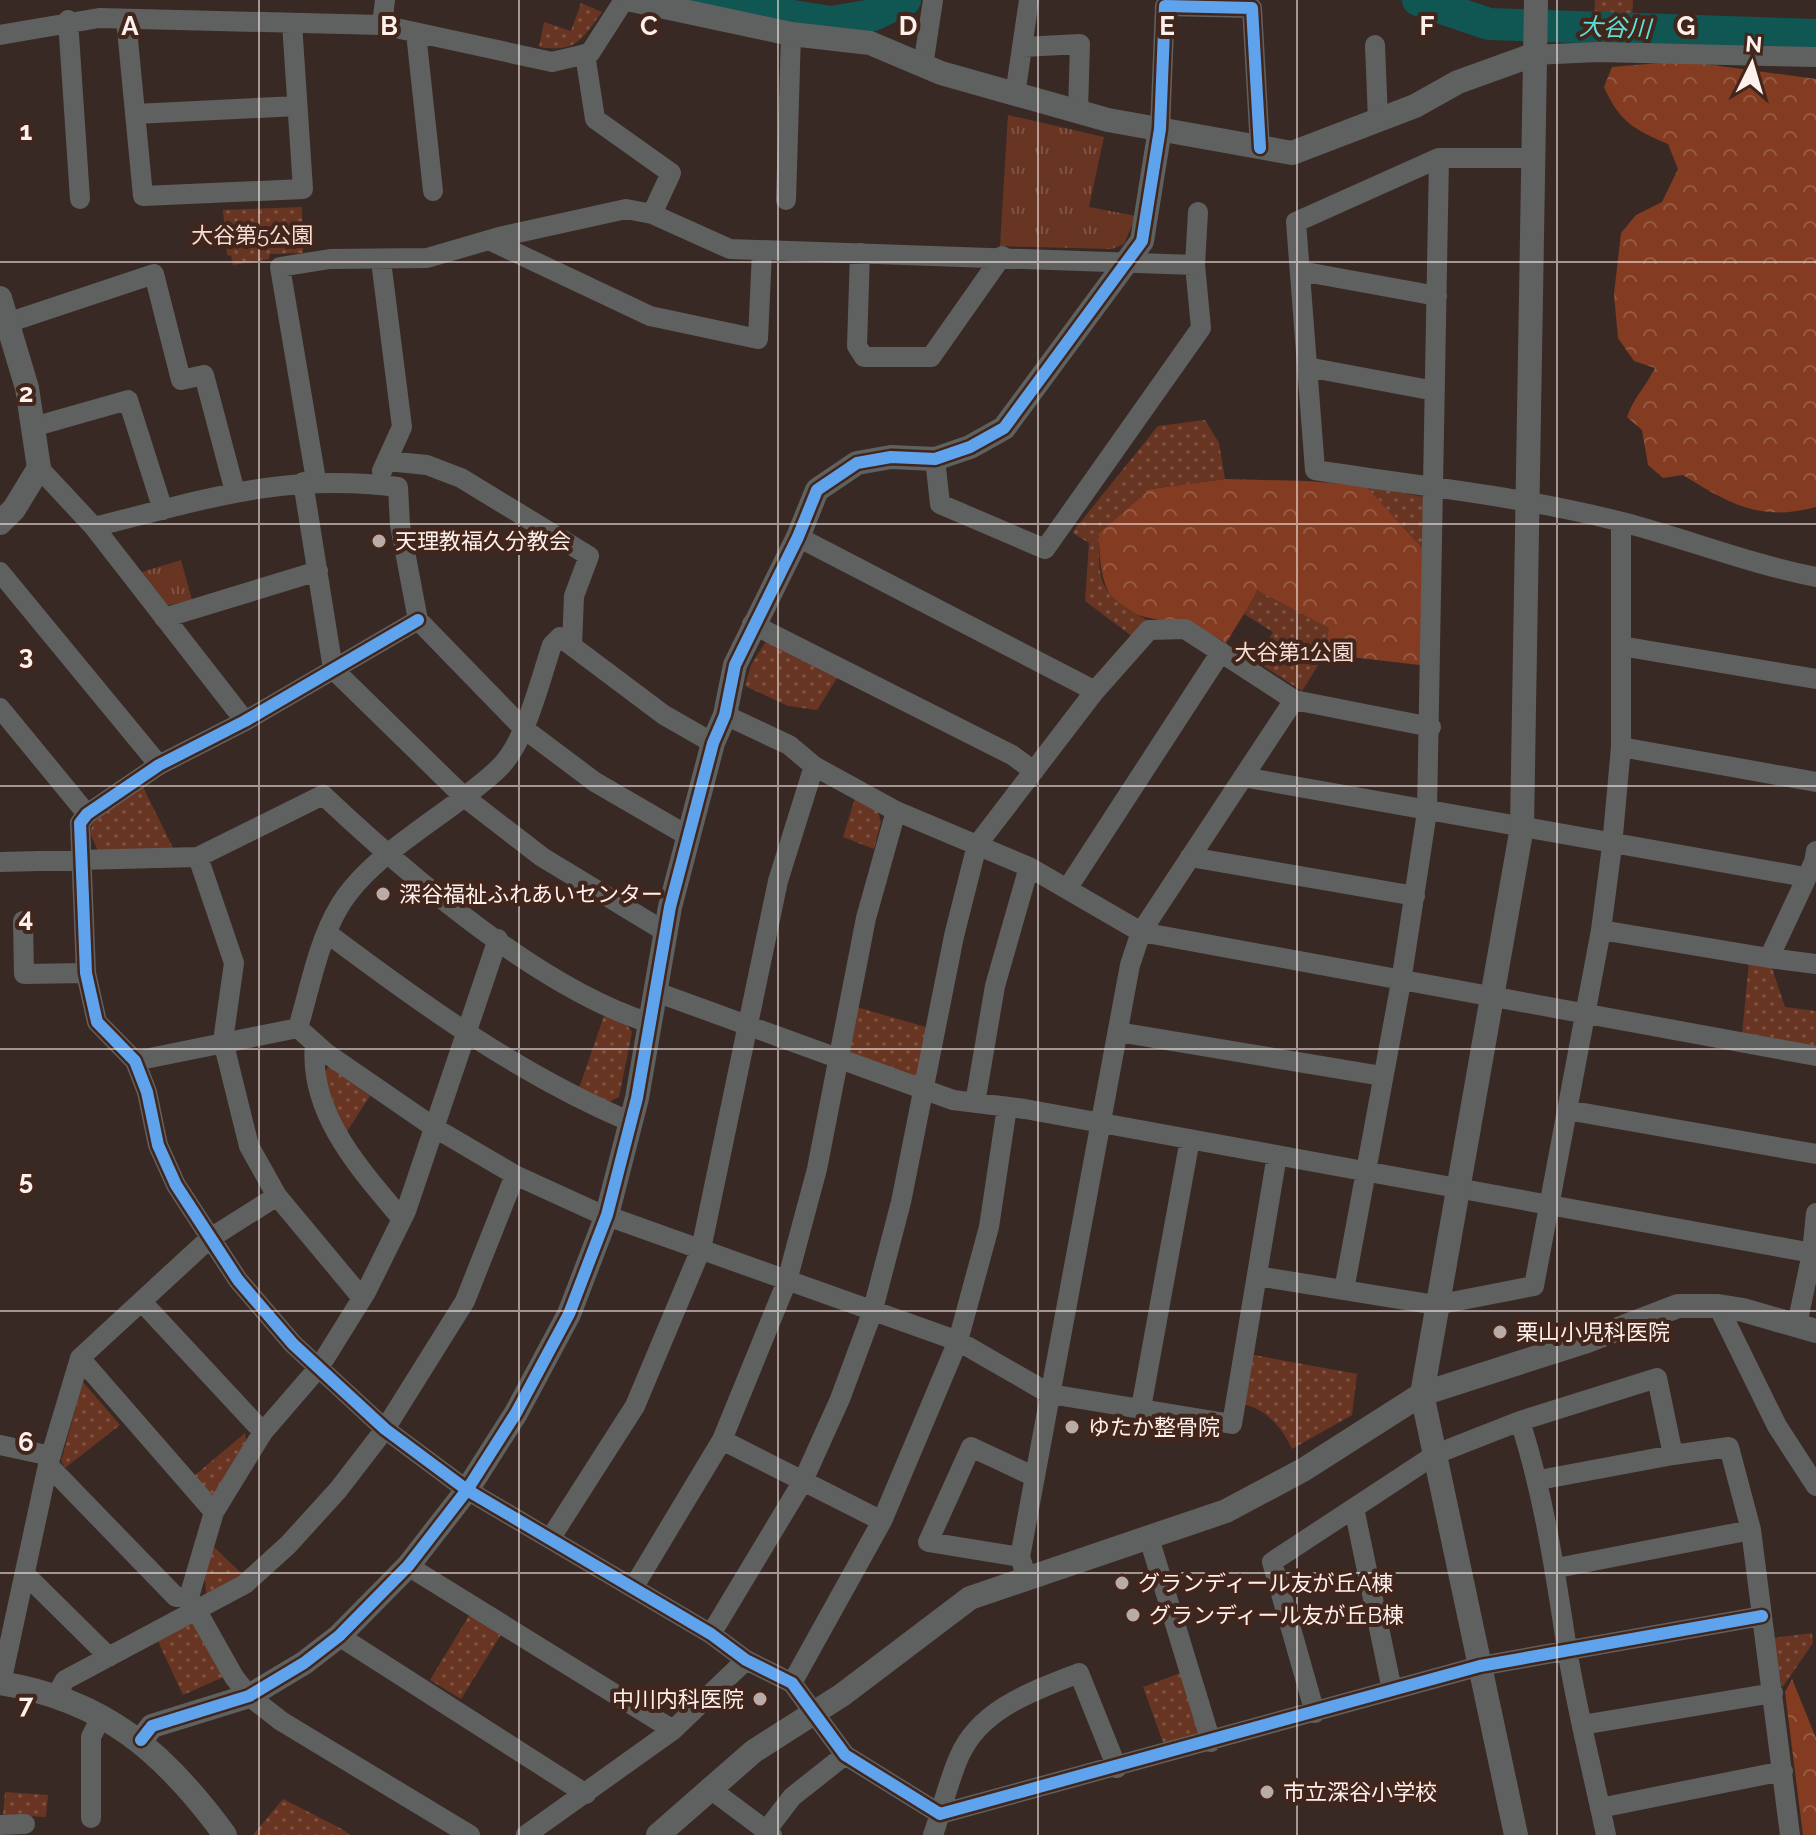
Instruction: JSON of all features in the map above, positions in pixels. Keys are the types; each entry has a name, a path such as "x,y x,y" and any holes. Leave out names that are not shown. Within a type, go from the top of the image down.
{"street":[{"path":"382,25 385,0"},
{"path":"0,35 68,20 382,25 552,62 590,53 624,0"},
{"path":"632,0 791,34 870,43 923,66 1015,95 1160,129 1292,153 1378,120 1458,82 1534,28"},
{"path":"923,66 933,0"},
{"path":"1015,95 1029,0"},
{"path":"141,1740 152,1726 249,1696 304,1663 339,1636 408,1566 467,1490 516,1413 569,1314 607,1215 631,1122 656,992 664,931 713,743 725,715 735,665 752,624 798,537 817,490 857,463 891,457 935,459 970,447 1004,428 1142,241 1160,129 1165,6 1252,8 1260,148"},
{"path":"126,19 143,196 303,189 292,23"},
{"path":"68,20 80,199"},
{"path":"1534,28 1598,52 1816,57"},
{"path":"1516,1835 1422,1394 1522,827 1534,28"},
{"path":"416,33 433,191"},
{"path":"786,200 791,34"},
{"path":"1023,47 1080,44 1078,111"},
{"path":"1375,45 1378,120"},
{"path":"585,54 595,119 671,173 652,214"},
{"path":"135,114 297,106"},
{"path":"1532,158 1439,158 1296,222 1315,470 1529,503 1621,522 1776,569 1816,577"},
{"path":"1344,1290 1401,982 1427,812 1431,727 1439,158"},
{"path":"664,931 542,857 463,796 333,669 280,267 330,259 381,261 427,258 489,240 626,209 652,214 730,249 1126,260 1195,265"},
{"path":"935,459 940,504 1045,549 1201,328 1195,265 1198,212"},
{"path":"489,240 650,316 758,339 762,252"},
{"path":"860,253 857,346 864,357 931,357 1002,256"},
{"path":"377,484 402,427 381,261"},
{"path":"1300,271 1437,296"},
{"path":"7,343 154,274 181,380 204,375 235,492"},
{"path":"0,298 7,343 27,388 39,468 94,527 245,721"},
{"path":"1307,367 1435,391"},
{"path":"33,427 128,400 163,510"},
{"path":"387,461 427,465 461,478 589,556 574,596 572,646"},
{"path":"0,523 14,509 39,468"},
{"path":"94,527 235,492 310,481 398,487 400,525 418,620 523,728 595,782 688,836"},
{"path":"1257,1276 1436,1305 1534,1286 1601,930 1612,846 1621,747 1621,522"},
{"path":"798,537 1095,691"},
{"path":"164,618 318,571"},
{"path":"0,572 159,765"},
{"path":"418,620 245,721 159,765 87,814 80,823 86,973 97,1022 135,1061 147,1092 158,1145 176,1185 238,1280 293,1344 385,1429 467,1490 711,1634 746,1660 792,1683 845,1755 940,1814 1117,1768 1480,1666 1762,1616"},
{"path":"752,624 1012,755 1034,771"},
{"path":"711,1634 803,1481 840,1399 872,1313 901,1202 922,1089 977,845 1095,691 1149,630 1185,629 1294,700 1431,727"},
{"path":"298,1028 327,933 340,906 388,856 501,766 523,728 552,645 560,637 664,715 713,743"},
{"path":"1621,646 1816,679"},
{"path":"1067,889 1221,652"},
{"path":"1023,1567 1035,1477 1130,965 1141,932 1294,700"},
{"path":"0,708 87,814"},
{"path":"725,715 789,745 814,766 896,811 1029,867 1141,932 1816,1056"},
{"path":"1621,747 1816,782"},
{"path":"550,1539 635,1406 701,1249 778,881 814,766"},
{"path":"1243,777 1612,846 1805,877"},
{"path":"4,857 81,862 198,857 323,795 388,856 498,939 607,1008 650,1023"},
{"path":"633,1588 722,1440 787,1281 817,1169 836,1058 866,918 896,811"},
{"path":"1769,958 1814,862 1816,851"},
{"path":"198,857 234,963 223,1041 249,1146 277,1196 362,1298"},
{"path":"1190,857 1415,896"},
{"path":"975,1103 995,986 1029,867"},
{"path":"23,921 24,974 86,973"},
{"path":"1601,930 1816,964"},
{"path":"327,933 468,1035 540,1078 631,1122"},
{"path":"192,1604 214,1512 263,1432 320,1366 362,1298 402,1219 468,1035 498,939"},
{"path":"656,992 953,1100 1190,1139 1812,1253"},
{"path":"135,1061 298,1028"},
{"path":"298,1028 435,1128 515,1175 607,1215 872,1313 958,1341 1050,1394 1232,1424 1277,1155"},
{"path":"1118,1032 1382,1076"},
{"path":"315,1043 312,1072 344,1149 402,1219"},
{"path":"792,1683 882,1521 958,1341 989,1227 1007,1107"},
{"path":"1567,1110 1816,1154"},
{"path":"1141,1408 1190,1139"},
{"path":"56,1696 65,1680 109,1657 192,1604 245,1584 288,1545 338,1490 385,1429 465,1301 515,1175"},
{"path":"225,1835 195,1794 141,1740 56,1696 0,1683 7,1612 25,1574 49,1460 80,1358 209,1239 277,1196"},
{"path":"658,1835 754,1751 817,1713 970,1598 1023,1567 1149,1538 1226,1511 1303,1470 1422,1394 1587,1341 1678,1306 1718,1306 1806,1328 1816,1213"},
{"path":"142,1302 263,1432"},
{"path":"1718,1306 1777,1426 1816,1486"},
{"path":"80,1358 214,1512"},
{"path":"1315,1713 1272,1562 1436,1454 1520,1421 1657,1378 1673,1455"},
{"path":"1520,1421 1539,1480 1557,1568 1567,1650 1606,1835"},
{"path":"722,1440 882,1521"},
{"path":"0,1445 49,1460 176,1597 192,1604 249,1696 281,1721 470,1835"},
{"path":"1023,1567 928,1542 971,1447 1035,1477"},
{"path":"1539,1480 1729,1447 1751,1530 1790,1835"},
{"path":"1354,1508 1392,1690"},
{"path":"1557,1568 1751,1530"},
{"path":"1149,1538 1211,1742"},
{"path":"408,1566 673,1730"},
{"path":"25,1574 109,1657"},
{"path":"339,1636 586,1794"},
{"path":"526,1835 673,1730 746,1660"},
{"path":"933,1835 959,1755 983,1723 1011,1700 1079,1673 1117,1768"},
{"path":"1582,1725 1773,1693"},
{"path":"91,1818 86,1742 101,1717"},
{"path":"709,1788 769,1833 792,1797 845,1755"},
{"path":"1600,1808 1783,1771"},
{"path":"0,1825 25,1824"}],"green space":[{"path":"1595,0 1633,0 1632,19 1594,16"},
{"path":"581,3 602,12 583,37 562,48 539,47 544,22 571,31"},
{"path":"1683,61 1816,79 1816,507 1778,512 1746,508 1683,475 1663,478 1648,465 1642,430 1627,417 1655,368 1634,361 1618,338 1614,294 1621,233 1636,215 1662,202 1678,169 1668,144 1629,123 1616,109 1604,87 1612,67"},
{"path":"1008,115 1104,137 1089,207 1136,216 1124,244 1112,249 1000,246"},
{"name":"大谷第5公園","path":"302,207 303,253 270,254 269,259 233,265 231,256 227,255 223,210"},
{"path":"1205,420 1219,443 1225,479 1150,489 1099,533 1099,566 1105,587 1120,603 1147,620 1133,637 1085,601 1089,543 1073,533 1158,426"},
{"path":"1225,479 1366,486 1424,550 1420,665 1325,654 1328,628 1258,591 1226,643 1201,630 1137,615 1121,607 1109,593 1101,569 1099,533 1150,489"},
{"path":"1366,486 1424,497 1424,550"},
{"path":"181,560 192,600 165,606 142,572"},
{"name":"大谷第1公園","path":"1257,590 1329,628 1325,654 1302,691 1256,661 1273,632 1244,614"},
{"path":"768,638 839,675 817,710 788,706 745,686 751,665"},
{"path":"143,787 174,850 99,853 90,833 94,819"},
{"path":"855,798 878,812 881,822 874,849 843,837"},
{"path":"1749,962 1771,965 1785,1007 1816,1011 1816,1049 1742,1035"},
{"path":"853,1006 929,1028 918,1081 843,1052"},
{"path":"604,1016 625,1023 632,1032 619,1097 607,1103 579,1088"},
{"path":"329,1066 370,1096 344,1136 324,1073"},
{"path":"1249,1354 1357,1374 1352,1415 1292,1449 1272,1420 1259,1410 1243,1404"},
{"path":"83,1382 120,1425 65,1468 61,1461"},
{"path":"245,1433 247,1444 218,1494 211,1495 194,1476"},
{"path":"213,1546 242,1574 206,1594 205,1573"},
{"path":"470,1614 502,1633 461,1699 430,1680"},
{"path":"195,1619 228,1675 183,1695 156,1637"},
{"path":"1812,1633 1813,1643 1782,1688 1773,1638"},
{"path":"1183,1672 1205,1738 1165,1748 1143,1687"},
{"path":"1792,1679 1816,1738 1816,1835 1803,1835 1785,1692"},
{"path":"5,1792 48,1795 46,1817 3,1815"},
{"path":"283,1799 342,1829 350,1835 253,1835"}],"waterway":[{"name":"大谷川","path":"689,0 831,22 873,15 905,0"},
{"name":"大谷川","path":"1418,0 1489,24 1816,35"}],"cycle path":[{"path":"141,1740 152,1726 249,1696 304,1663 339,1636 408,1566 467,1490 516,1413 569,1314 607,1215 637,1098 670,907 713,743 725,715 735,665 798,537 817,490 857,463 891,457 935,459 970,447 1004,428 1142,241 1160,129 1165,6 1252,8 1260,148"},
{"path":"418,620 245,721 159,765 87,814 80,823 86,973 97,1022 135,1061 147,1092 158,1145 176,1185 238,1280 293,1344 385,1429 467,1490 711,1634 746,1660 792,1683 845,1755 940,1814 1480,1666 1762,1616"}],"place":[{"name":"天理教福久分教会","path":"379,541"},
{"name":"深谷福祉ふれあいセンター","path":"383,894"},
{"name":"栗山小児科医院","path":"1500,1332"},
{"name":"ゆたか整骨院","path":"1072,1427"},
{"name":"グランディール友が丘A棟","path":"1122,1583"},
{"name":"グランディール友が丘B棟","path":"1133,1615"},
{"name":"中川内科医院","path":"760,1699"},
{"name":"市立深谷小学校","path":"1267,1792"}]}
